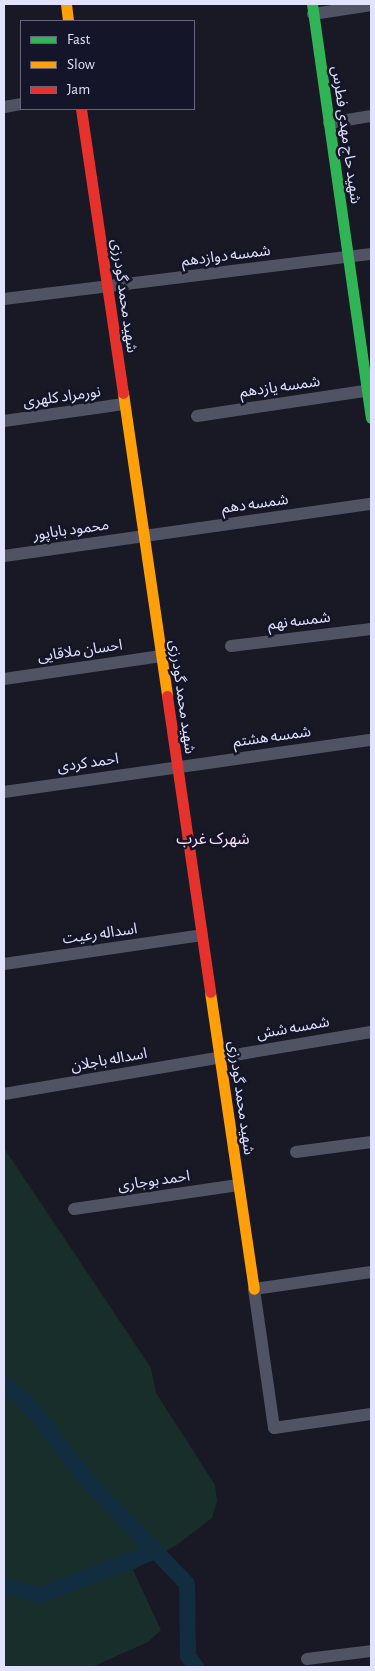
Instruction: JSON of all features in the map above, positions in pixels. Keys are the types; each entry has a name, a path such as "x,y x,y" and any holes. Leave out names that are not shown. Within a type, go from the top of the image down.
{"street":[{"path":"66,4 68,20"},
{"path":"312,9 371,4"},
{"name":"شهید حاج مهدی فطرس","path":"312,9 369,390 371,418"},
{"path":"4,106 20,104"},
{"name":"شهید محمد گودرزی","path":"81,110 254,1289"},
{"path":"329,123 371,116"},
{"name":"شمسه دوازدهم","path":"4,299 371,254"},
{"name":"شمسه یازدهم","path":"197,416 369,390"},
{"name":"نورمراد کلهری","path":"4,421 124,404"},
{"name":"شمسه دهم","path":"143,536 371,504"},
{"name":"محمود باباپور","path":"4,556 143,536"},
{"name":"شمسه نهم","path":"231,646 371,629"},
{"name":"احسان ملاقایی","path":"4,679 161,656"},
{"name":"شمسه هشتم","path":"177,767 371,740"},
{"name":"احمد کردی","path":"4,792 177,767"},
{"name":"اسداله رعیت","path":"4,964 202,935"},
{"name":"شمسه شش","path":"220,1057 371,1032"},
{"name":"اسداله باجلان","path":"4,1094 220,1057"},
{"path":"296,1152 371,1142"},
{"name":"احمد بوجاری","path":"74,1209 238,1185"},
{"path":"371,1272 254,1289 274,1428 371,1414"},
{"path":"308,1659 371,1651"}],"green space":[{"path":"4,1148 151,1368 156,1393 215,1485 217,1501 212,1518 178,1544 133,1570 161,1630 148,1642 92,1667 4,1667"}],"waterway":[{"path":"4,1383 36,1413 87,1480 187,1584 188,1656 196,1667"},
{"path":"4,1586 40,1595 156,1551"}],"traffic: fast":[{"path":"312,4 371,418"}],"traffic: slow":[{"path":"66,4 68,20"},
{"path":"123,393 167,696"},
{"path":"210,992 254,1289"}],"traffic: jam":[{"path":"81,110 123,393"},
{"path":"167,696 210,992"}],"district":[{"name":"شهرک غرب","path":"213,839"}]}
